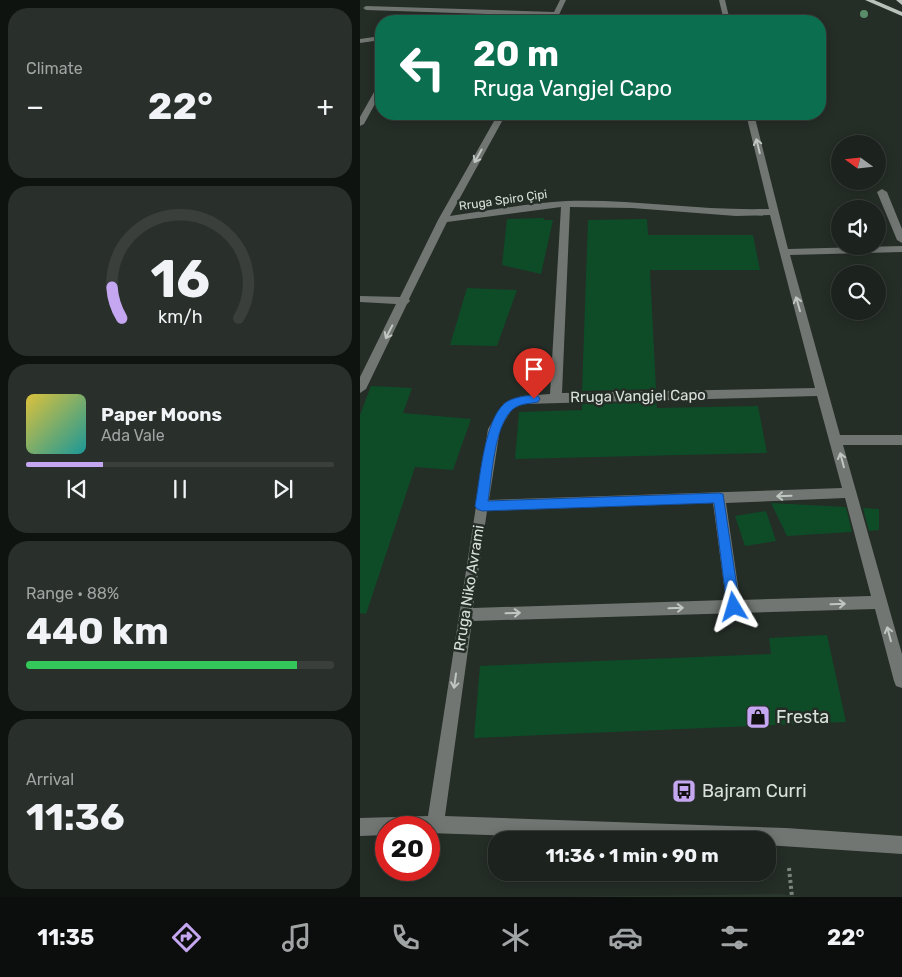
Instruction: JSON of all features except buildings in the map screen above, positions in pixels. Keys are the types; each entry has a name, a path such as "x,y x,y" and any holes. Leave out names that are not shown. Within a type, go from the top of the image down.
{"main road":[{"path":"868,0 902,14"},
{"path":"899,0 902,3"}],"street":[{"path":"366,8 556,14 563,0"},
{"path":"722,0 725,15"},
{"path":"360,41 375,39"},
{"path":"360,124 375,102"},
{"name":"Rruga Spiro Çipi","path":"360,389 443,220 499,120"},
{"path":"752,120 822,392 837,440 902,681"},
{"path":"882,192 902,240"},
{"path":"566,204 632,204 727,212 775,212"},
{"name":"Rruga Spiro Çipi","path":"443,220 566,204"},
{"name":"Rruga Vangjel Capo","path":"566,204 556,398 822,392"},
{"path":"785,252 902,249"},
{"path":"360,299 405,300"},
{"name":"Rruga Niko Avrami","path":"435,816 494,429 508,406 522,400 556,398"},
{"path":"837,440 902,440"},
{"path":"482,506 851,493"},
{"path":"719,498 734,607"},
{"path":"465,615 880,602"},
{"path":"440,824 786,837 902,845"},
{"path":"360,827 375,826"}],"shaded area":[{"path":"781,894 803,897 558,897"}],"place":[{"name":"Fresta","path":"758,717"},
{"name":"Bajram Curri","path":"684,791"}],"route":[{"path":"534,399 522,400 508,406 494,429 482,506 719,498 734,607"}]}
